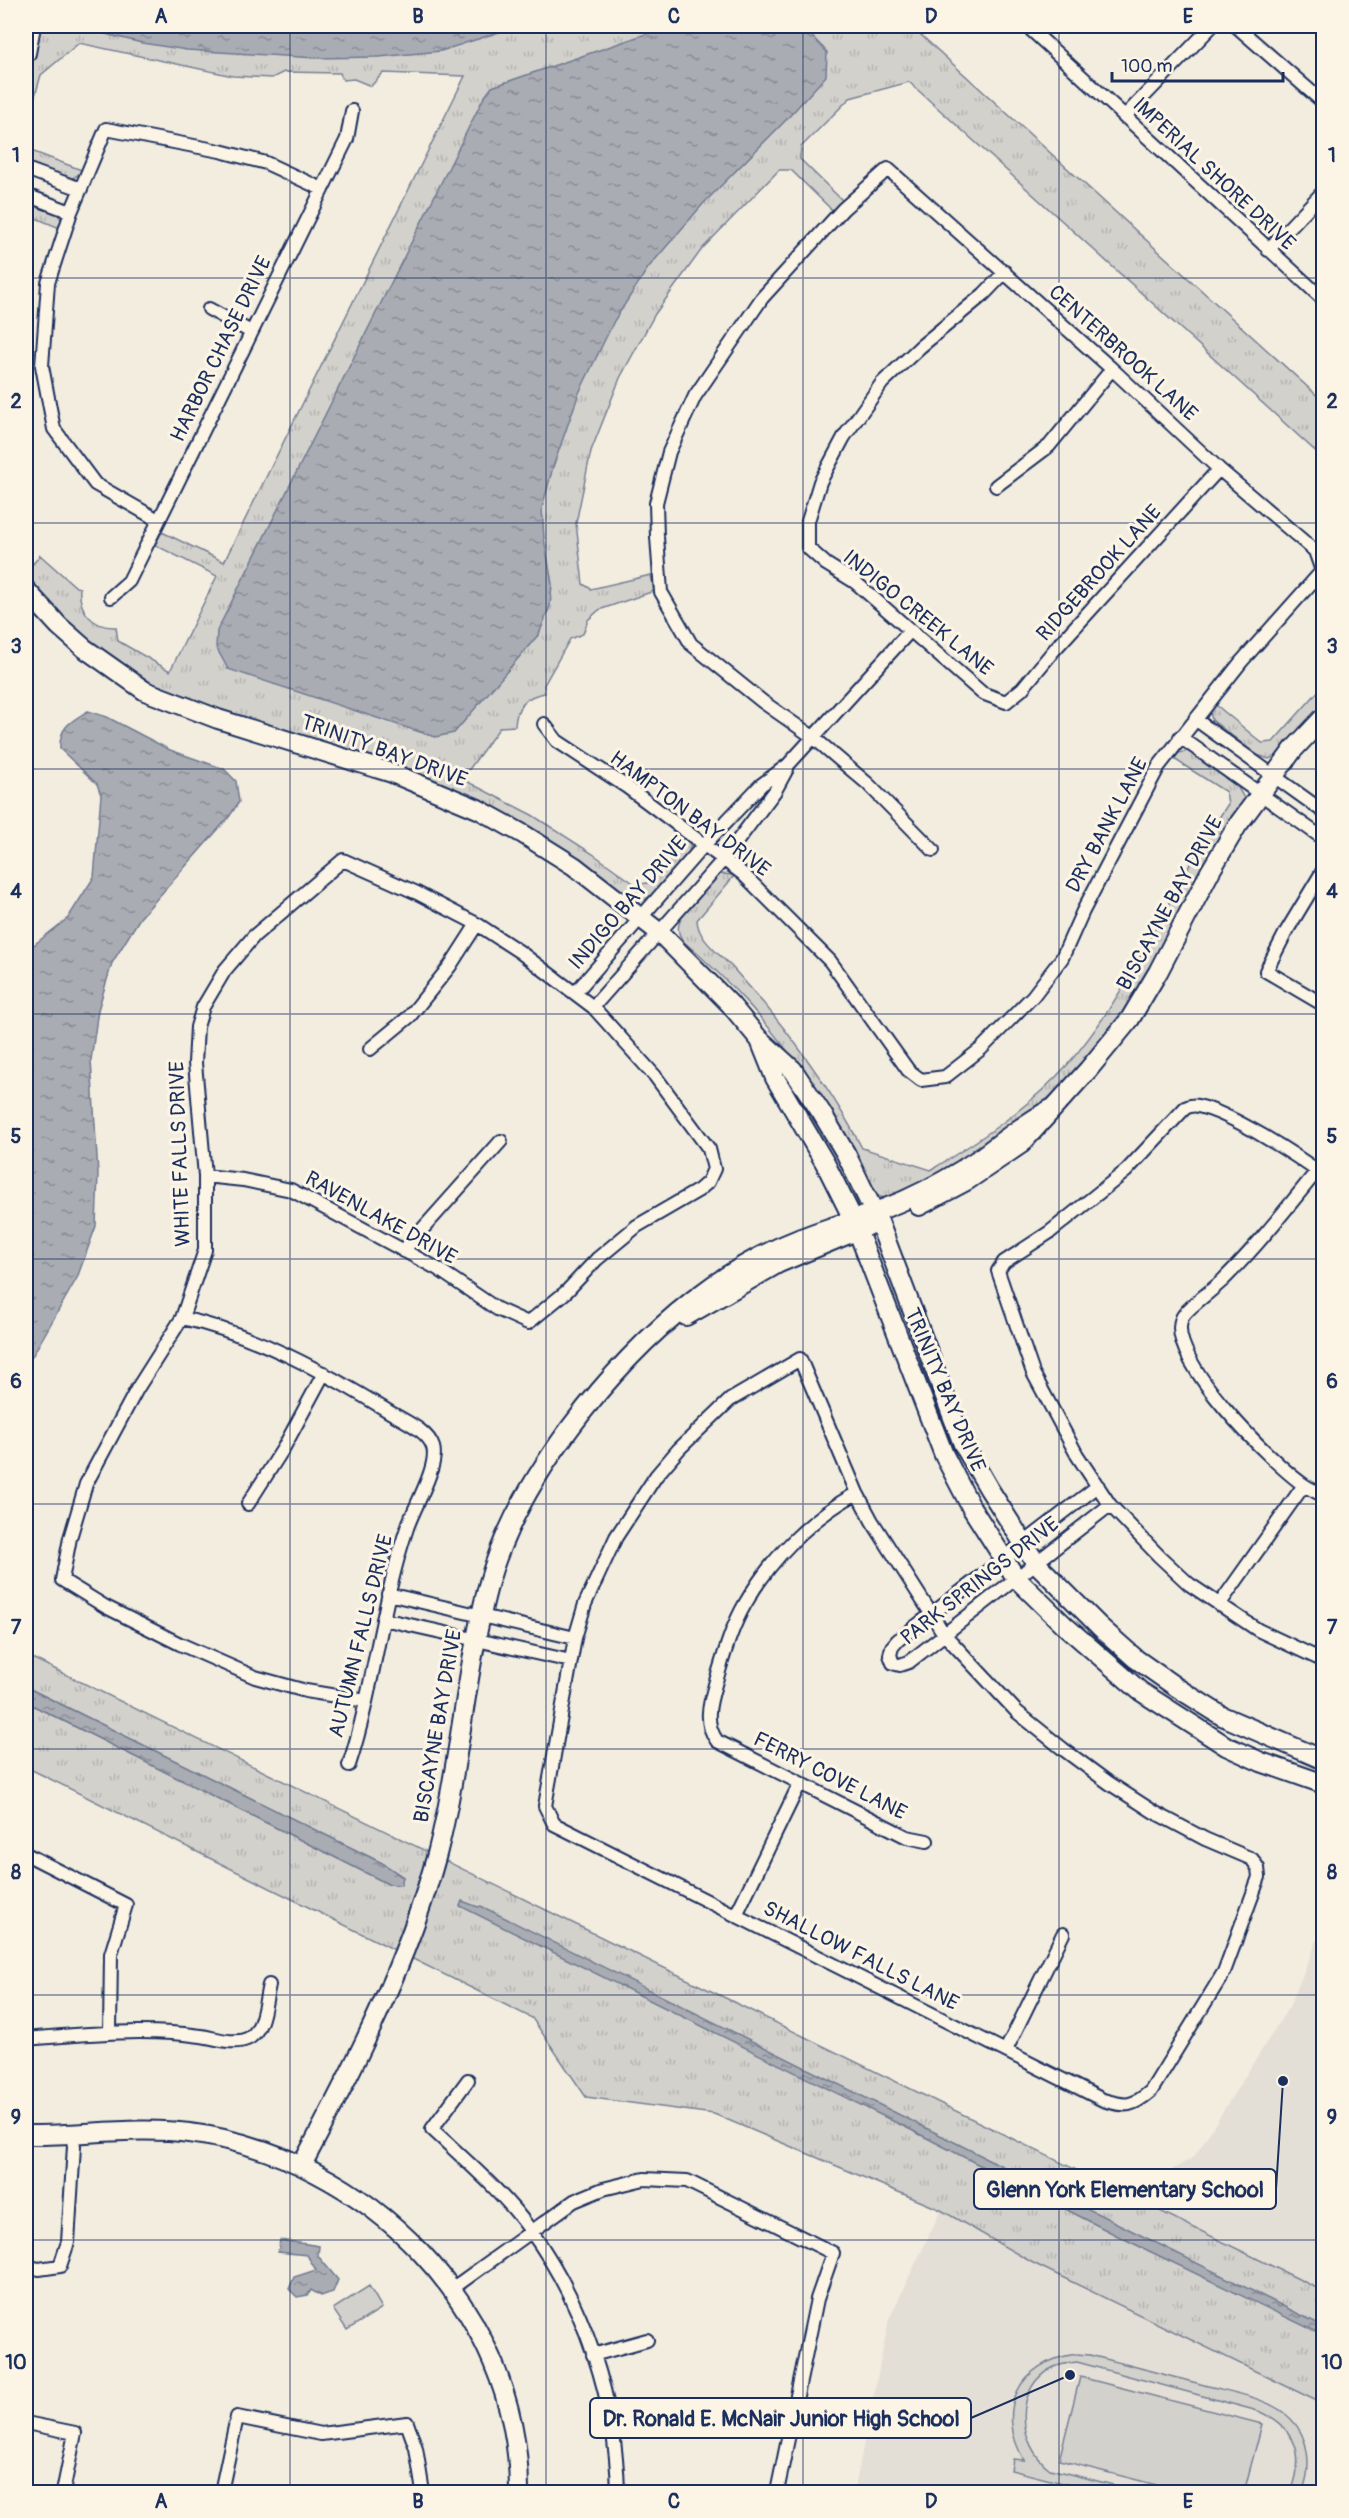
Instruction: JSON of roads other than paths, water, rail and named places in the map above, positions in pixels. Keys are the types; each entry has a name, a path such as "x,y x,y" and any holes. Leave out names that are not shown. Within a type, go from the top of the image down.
{"street":[{"path":"26,53 31,26"},
{"name":"IMPERIAL SHORE DRIVE","path":"1028,26 1323,300"},
{"path":"1124,117 1212,26"},
{"path":"1236,26 1323,103"},
{"name":"HARBOR CHASE DRIVE","path":"111,597 129,581 347,139 352,111"},
{"path":"158,520 94,484 54,429 42,366 48,283 71,212 106,129 220,151 266,163 322,189"},
{"path":"26,169 81,189"},
{"name":"CENTERBROOK LANE","path":"813,737 763,702 691,644 661,592 656,503 669,452 695,396 762,298 843,209 888,169 1005,272 1219,469 1315,551 1322,571"},
{"path":"1268,250 1323,191"},
{"path":"26,195 71,212"},
{"name":"INDIGO CREEK LANE","path":"1005,272 963,313 882,383 869,401 844,437 820,483 808,521 808,548 826,564 855,582 982,693 1006,702"},
{"path":"209,309 251,332"},
{"path":"996,486 1049,446 1112,369"},
{"name":"RIDGEBROOK LANE","path":"1006,702 1022,689 1055,649 1219,469"},
{"name":"DRY BANK LANE","path":"921,1080 945,1077 981,1049 1033,996 1062,958 1083,911 1159,766 1241,662 1322,571"},
{"name":"TRINITY BAY DRIVE","path":"26,590 59,626 84,648 145,691 186,708 348,758 432,789 523,834 574,866 660,933 730,1004 759,1039 793,1070 821,1112 846,1154 876,1217 963,1444 1036,1563 1100,1627 1137,1659 1176,1687 1222,1716 1323,1760"},
{"name":"INDIGO BAY DRIVE","path":"592,1007 723,860 775,791 789,765 910,631"},
{"name":"BISCAYNE BAY DRIVE","path":"302,2165 387,1990 425,1894 445,1817 476,1640 490,1579 504,1540 550,1456 603,1385 665,1325 715,1283 746,1264 797,1239 855,1225 876,1217 975,1161 1030,1120 1051,1109 1088,1070 1130,1019 1158,972 1210,870 1273,776 1323,717"},
{"path":"1195,719 1323,812"},
{"name":"HAMPTON BAY DRIVE","path":"544,724 557,741 627,787 743,874 830,961 908,1070 921,1080"},
{"path":"813,737 868,784 933,850"},
{"path":"1180,737 1323,839"},
{"name":"INDIGO BAY DRIVE","path":"575,993 643,918 704,845 761,785 789,765"},
{"name":"WHITE FALLS DRIVE","path":"366,1701 306,1691 255,1677 106,1607 62,1580 70,1538 86,1484 136,1389 182,1318 205,1250 205,1176 195,1063 196,1027 203,1007 225,970 254,936 344,860 417,892 477,924"},
{"path":"1323,869 1266,971 1323,1005"},
{"path":"370,1049 410,1016 450,966 477,924 520,952 592,1007"},
{"name":"RAVENLAKE DRIVE","path":"205,1176 243,1180 291,1190 438,1269 497,1309 528,1323 566,1292 597,1259 638,1226 699,1190 708,1182 714,1169 709,1149 674,1101 655,1076 592,1007"},
{"name":"TRINITY BAY DRIVE","path":"759,1039 775,1078 825,1163 855,1225 944,1455 971,1507 1016,1578 1107,1664 1172,1713 1227,1746 1262,1762 1323,1784"},
{"path":"1323,1496 1304,1485 1266,1453 1224,1409 1182,1347 1179,1330 1182,1317 1231,1272 1320,1174 1255,1132 1216,1112 1196,1105 1185,1108 1117,1179 1050,1232 1004,1262 998,1271 1033,1373 1077,1455 1110,1505 1159,1556 1190,1584 1258,1630 1323,1660"},
{"path":"403,1251 501,1141"},
{"path":"182,1318 215,1325 259,1342 324,1373 283,1449 248,1504"},
{"path":"383,1619 571,1661 585,1604 598,1572 632,1510 656,1476 679,1449 730,1400 800,1359 857,1493 872,1521 944,1634"},
{"name":"AUTUMN FALLS DRIVE","path":"324,1373 423,1433 431,1440 434,1449 434,1466 408,1525 388,1594 359,1734 349,1765"},
{"path":"1219,1605 1304,1485"},
{"name":"PARK SPRINGS DRIVE","path":"1098,1486 892,1647 890,1655 893,1663 900,1665 909,1662 1110,1505"},
{"name":"FERRY COVE LANE","path":"857,1493 819,1516 768,1570 744,1605 725,1650 710,1705 708,1724 717,1742 907,1837 927,1841"},
{"path":"388,1594 575,1638"},
{"name":"SHALLOW FALLS LANE","path":"571,1661 545,1806 554,1824 1103,2100 1121,2105 1136,2104 1151,2091 1224,1972 1259,1877 1258,1868 1252,1859 1205,1839 1154,1812 1109,1783 1017,1712 944,1634"},
{"path":"736,1915 800,1783"},
{"path":"26,1854 126,1905 111,1954 110,2032"},
{"path":"1006,2050 1063,1934"},
{"path":"26,2039 110,2032 174,2033 228,2041 247,2039 258,2030 269,1985"},
{"path":"468,2080 432,2129 480,2173 531,2231 580,2319 605,2390 613,2431 618,2493"},
{"path":"26,2135 146,2129 190,2133 246,2144 302,2165 338,2184 393,2224 433,2264 453,2288 493,2364 504,2396 515,2439 519,2493"},
{"path":"26,2266 39,2269 60,2266 68,2242 74,2146 72,2134"},
{"path":"453,2288 574,2201 603,2189 644,2180 687,2181 833,2253 817,2299 777,2493"},
{"path":"593,2355 647,2340"},
{"path":"221,2493 237,2417 321,2434 407,2423 416,2448 423,2493"},
{"path":"26,2423 75,2433 63,2493"}],"water":[{"path":"73,26 518,26 441,51 379,57 316,58 187,50 142,43"},
{"path":"669,26 802,26 827,52 826,76 703,204 648,268 614,321 579,393 553,467 542,508 544,538 552,584 550,606 539,634 454,733 435,737 228,669 216,647 217,631 483,99 492,87"},
{"path":"88,711 107,717 170,750 224,769 236,781 239,802 229,817 140,918 112,963 98,1010 91,1060 98,1174 96,1226 77,1278 26,1367 26,951 68,918 94,877 101,795 97,784 60,749 61,735 64,730 71,722"},
{"path":"26,1687 382,1863 403,1877 401,1885 388,1884 26,1702"},
{"path":"462,1901 481,1906 1323,2326 1323,2335 1118,2236 919,2134 460,1906"},
{"path":"280,2240 319,2246 318,2256 338,2280 333,2292 321,2296 311,2290 308,2295 297,2297 289,2289 294,2277 316,2270 307,2255 278,2252"}],"place":[{"name":"Glenn York Elementary School","path":"1283,2081"},
{"name":"Dr. Ronald E. McNair Junior High School","path":"1070,2375"}]}
